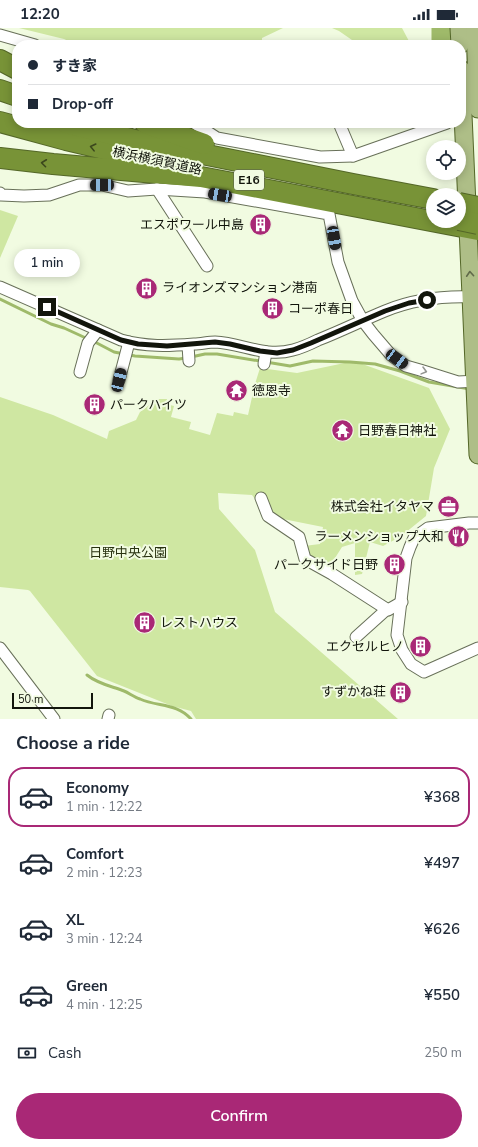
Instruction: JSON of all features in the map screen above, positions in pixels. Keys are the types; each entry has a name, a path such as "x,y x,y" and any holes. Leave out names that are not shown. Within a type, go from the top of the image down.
{"highway":[{"path":"0,60 12,67"},
{"path":"0,66 12,69"},
{"path":"0,90 12,94"},
{"path":"0,105 12,109"},
{"name":"横浜横須賀道路","path":"0,122 12,123"},
{"path":"125,128 196,146 244,162"},
{"path":"159,128 243,157 426,192"},
{"path":"0,132 67,129"},
{"name":"横浜横須賀道路","path":"67,129 147,143 426,198"},
{"name":"横浜横須賀道路","path":"67,129 151,161 426,214"},
{"path":"0,158 201,177 471,225"}],"main road":[{"path":"459,28 460,40"},
{"path":"475,28 478,109"},
{"path":"458,128 464,188"},
{"path":"466,204 471,225 478,455"}],"street":[{"path":"0,35 18,40"},
{"path":"202,128 217,138 320,157 352,156 434,128"},
{"path":"341,128 352,156"},
{"path":"0,194 24,196 49,195 79,185 102,185 128,191 157,190 205,192 329,214 338,262 352,301 363,321 373,334 391,355 406,366 476,386"},
{"path":"157,190 207,266"},
{"path":"0,287 94,336 121,340 127,349 119,380"},
{"path":"127,349 138,344 189,352 215,342 230,344 266,357 293,350 385,311 415,302 446,297 472,297"},
{"path":"80,372 94,336"},
{"path":"260,498 268,516 299,537 305,559 332,574 386,610"},
{"path":"478,523 428,528 414,538 406,558 397,636 402,650 412,664 424,672 478,648"},
{"path":"356,637 386,610 402,602"},
{"path":"0,648 54,719"}],"green space":[{"path":"19,28 283,28 262,38 262,40 64,39"},
{"path":"332,28 402,28 408,40 352,40"},
{"path":"0,210 18,216 0,258"},
{"name":"日野中央公園","path":"354,361 429,388 450,429 434,468 426,516 400,537 383,546 370,542 362,574 355,575 355,543 342,547 328,569 308,558 304,546 320,544 323,527 268,516 252,495 218,493 219,509 255,550 275,612 398,719 196,719 191,711 172,706 97,676 30,591 0,587 0,397 53,415 107,439 109,431 136,420 140,412 157,399 167,399 166,404 174,406 171,417 191,422 189,429 210,435 217,413 233,416 234,412 248,415 260,368 297,373"}],"waterway":[{"path":"441,28 441,40"},
{"path":"0,299 51,324 88,339"},
{"path":"93,341 114,352 135,356 179,359 186,358"},
{"path":"191,357 205,354 217,354 290,366 313,361 375,364 400,371 429,382 470,389"},
{"path":"87,675 100,683 124,691 147,702 180,710 191,719"}],"place":[{"name":"エスポワール中島","path":"260,225"},
{"name":"ライオンズマンション港南","path":"147,288"},
{"name":"コーポ春日","path":"272,309"},
{"name":"徳恩寺","path":"236,391"},
{"name":"パークハイツ","path":"95,405"},
{"name":"日野春日神社","path":"342,431"},
{"name":"株式会社イタヤマ","path":"449,507"},
{"name":"ラーメンショップ大和","path":"459,537"},
{"name":"パークサイド日野","path":"394,565"},
{"name":"レストハウス","path":"144,623"},
{"name":"エクセルヒノ","path":"420,647"},
{"name":"すずかね荘","path":"401,692"}],"route":[{"path":"47,307 121,340 138,344 167,346 215,342 277,353 293,350 311,343 385,311 409,303 427,300"}]}
